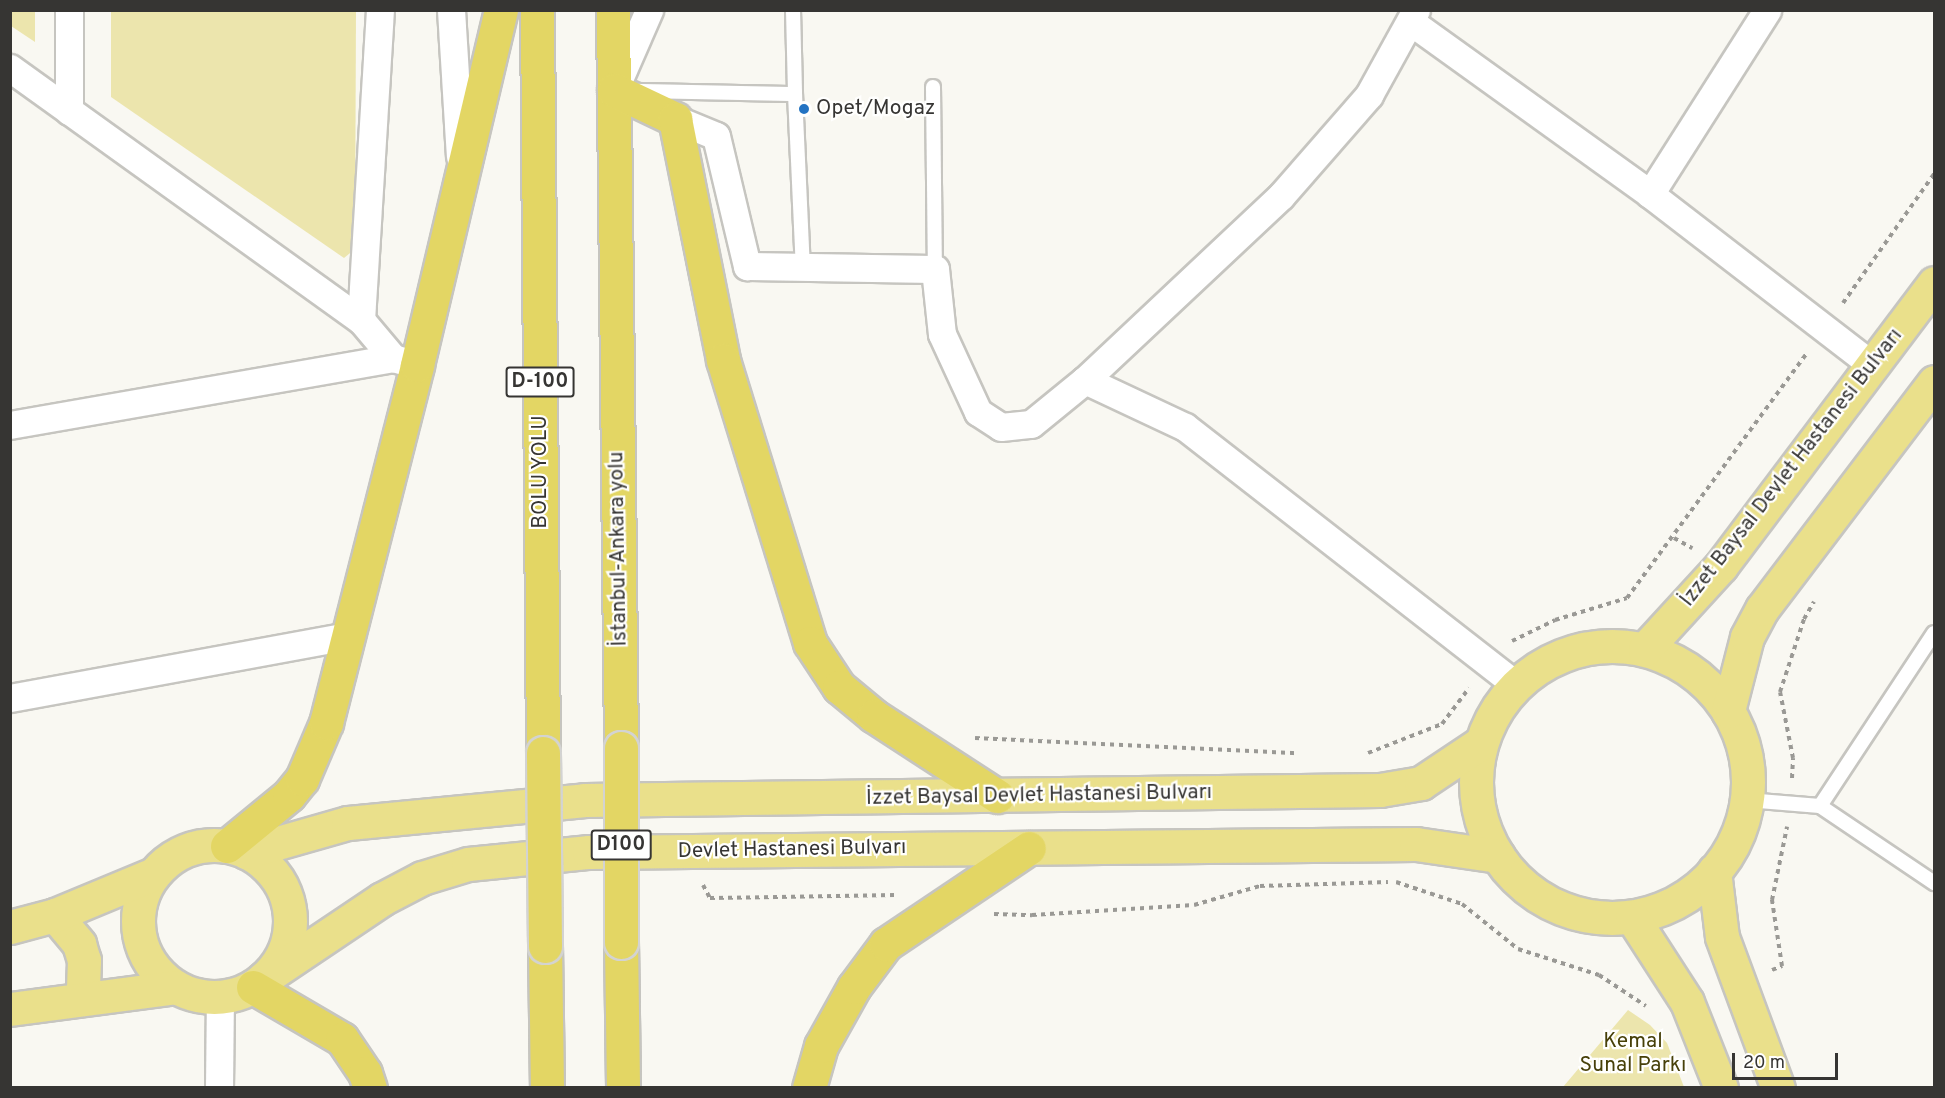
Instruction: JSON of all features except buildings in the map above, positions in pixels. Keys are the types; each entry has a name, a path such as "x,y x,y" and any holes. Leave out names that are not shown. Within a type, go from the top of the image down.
{"highway":[{"path":"237,849 302,779 326,723 349,636 405,362 462,180 501,10"},
{"name":"BOLU YOLU","path":"537,10 548,1088"},
{"name":"İstanbul-Ankara yolu","path":"613,10 623,1088"},
{"path":"614,90 675,119 723,360 810,643 839,687 874,716 997,796"},
{"path":"809,1088 821,1046 854,987 886,944 1029,848"},
{"path":"258,983 342,1039 365,1073 370,1088"}],"main road":[{"name":"İzzet Baysal Devlet Hastanesi Bulvarı","path":"1645,649 1710,579 1935,283"},
{"path":"1728,711 1748,637 1762,609 1935,382"},
{"path":"1618,645 1645,649 1693,672 1728,711 1741,739 1747,769 1747,800 1736,838 1714,871 1681,898 1632,917 1601,918 1551,903 1517,880 1498,856 1485,830 1477,801 1476,772 1481,743 1495,712 1516,685 1538,667 1563,654 1618,645"},
{"name":"İzzet Baysal Devlet Hastanesi Bulvarı","path":"237,849 348,823 585,800 1396,789 1420,783 1481,743"},
{"path":"1029,848 1416,844 1498,856"},
{"path":"10,927 55,915 154,874 173,857 196,847 237,849 275,876 290,911 285,949 258,983 220,997 197,995 176,987 152,965 139,936 140,903 154,874"},
{"name":"Devlet Hastanesi Bulvarı","path":"258,983 382,899 423,878 468,864 589,852 1029,848"},
{"path":"1714,871 1722,937 1737,983 1778,1088"},
{"path":"55,915 70,927 79,944 84,960 83,997"},
{"path":"1632,917 1688,1002 1721,1088"},
{"path":"10,1009 83,997 176,987"}],"street":[{"path":"69,10 69,111"},
{"path":"361,320 380,10"},
{"path":"451,10 462,180"},
{"path":"614,90 648,10"},
{"path":"1650,194 1767,10"},
{"path":"675,119 716,136 747,266 935,269 942,334 978,412 1001,427 1031,424 1085,380 1281,196 1369,95 1414,16 1872,365"},
{"path":"10,68 361,320 405,362"},
{"path":"10,425 405,362"},
{"path":"1085,380 1185,427 1516,685"},
{"path":"10,698 349,636"},
{"path":"219,1088 220,997"}],"lane":[{"path":"793,10 803,268"},
{"path":"933,87 935,269"},
{"path":"614,90 795,94"},
{"path":"1820,806 1935,633"},
{"path":"1747,800 1820,806 1935,883"}],"path":[{"path":"1357,756 1442,724 1488,663 1515,638 1555,620 1627,598 1824,330 1935,174"},
{"path":"1737,983 1782,966 1773,900 1791,804 1793,758 1780,692 1803,619 1816,600"},
{"path":"972,738 1310,754"},
{"path":"958,897 998,915 1032,915 1194,905 1260,886 1398,882 1462,904 1518,949 1599,975 1655,1014 1688,1002"},
{"path":"710,898 901,895"}],"green space":[{"path":"10,11 35,11 35,42 11,26"},
{"path":"111,11 356,11 355,249 344,258 111,97"},
{"name":"Kemal Sunal Parkı","path":"1628,1010 1650,1025 1667,1043 1684,1087 1563,1087"}],"place":[{"name":"Opet/Mogaz","path":"804,109"}]}
